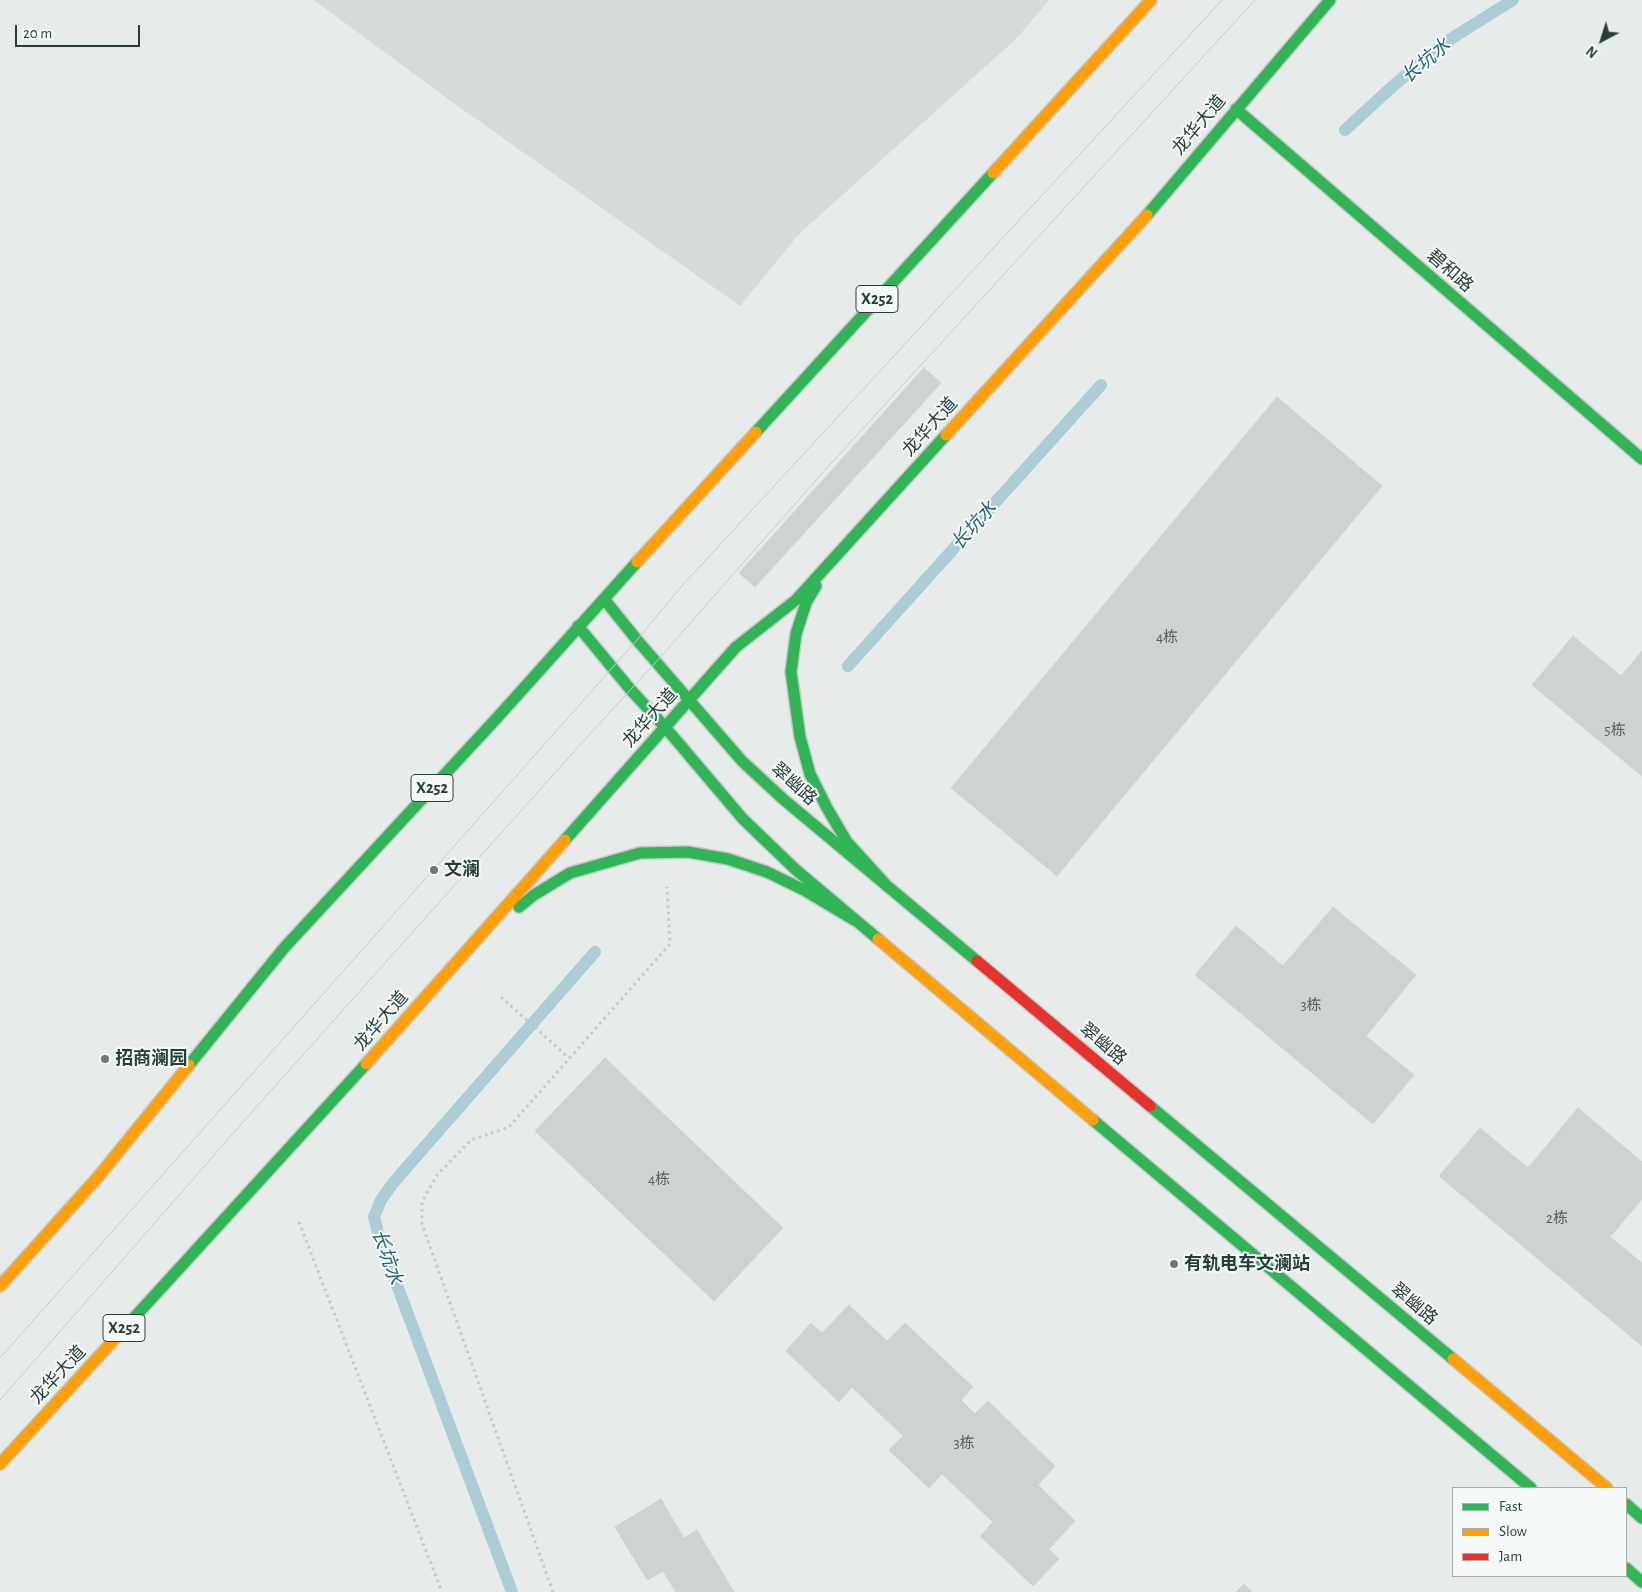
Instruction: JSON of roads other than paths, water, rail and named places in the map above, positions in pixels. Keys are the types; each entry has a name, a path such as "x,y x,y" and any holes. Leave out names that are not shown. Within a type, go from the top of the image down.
{"main road":[{"name":"X252","path":"0,1286 98,1178 284,948 496,719 578,626 1151,0"},
{"name":"龙华大道","path":"0,1464 352,1080 736,647 796,600 1137,226 1330,0"},
{"name":"碧和路","path":"1236,109 1642,459"},
{"path":"827,566 806,603 796,634 791,672 800,738 810,774 827,808 847,842 887,886"},
{"name":"翠幽路","path":"604,599 742,761 783,799 1606,1487"},
{"path":"578,626 743,819 795,869 1530,1487"},
{"path":"468,949 534,895 570,873 640,853 688,852 728,860 759,869 804,890 856,921"},
{"path":"1627,1505 1642,1518"},
{"path":"1627,1569 1642,1582"}],"waterway":[{"name":"长坑水","path":"1345,130 1394,85 1449,40 1513,0"},
{"name":"长坑水","path":"848,666 1101,385"},
{"name":"长坑水","path":"512,1592 379,1237 374,1217 381,1200 393,1183 595,952"}],"tram line":[{"path":"0,1358 637,640 681,587 1222,0"},
{"path":"0,1400 243,1122 656,662 824,471 1255,0"}],"place":[{"name":"文澜","path":"434,870"},
{"name":"招商澜园","path":"105,1059"},
{"name":"有轨电车文澜站","path":"1174,1264"}]}
